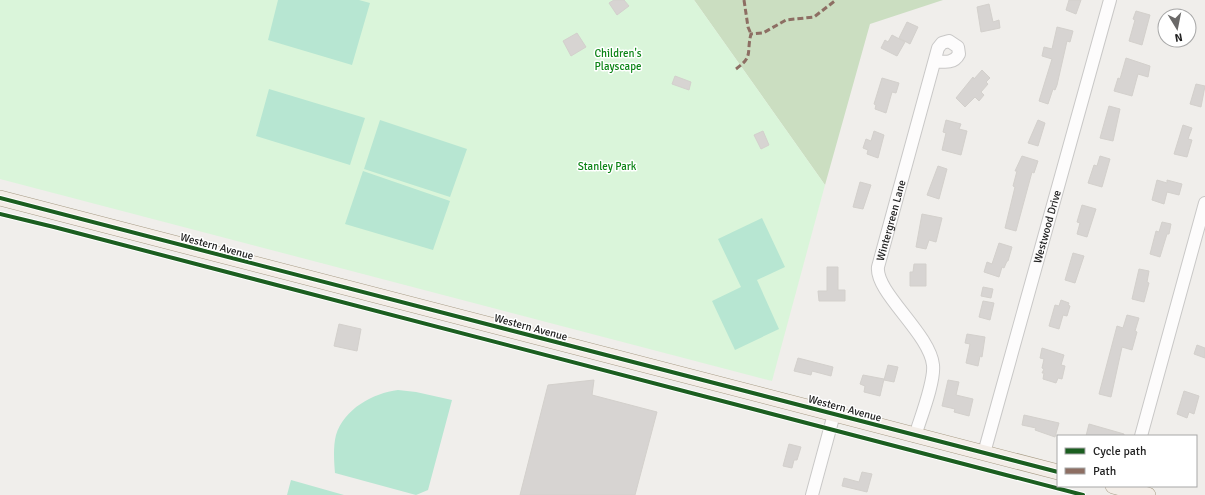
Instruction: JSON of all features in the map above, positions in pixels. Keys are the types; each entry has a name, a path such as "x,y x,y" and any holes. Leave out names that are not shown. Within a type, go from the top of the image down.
{"main road":[{"name":"Western Avenue","path":"0,198 1057,472"},
{"path":"1122,487 1148,495"}],"street":[{"name":"Westwood Drive","path":"984,453 1110,0"},
{"name":"Wintergreen Lane","path":"915,436 933,373 932,359 927,347 883,285 878,272 935,61"},
{"path":"1140,435 1205,203"},
{"path":"812,495 834,414"}],"green space":[{"name":"Stanley Park","path":"0,0 694,0 825,185 772,381 0,179"},
{"path":"278,0 359,0 370,3 352,65 268,40"},
{"path":"694,0 943,0 870,24 825,185"},
{"path":"269,89 365,118 350,165 256,136"},
{"path":"380,120 467,149 450,197 364,169"},
{"path":"363,171 450,201 433,250 345,224"},
{"path":"762,218 785,267 757,280 779,329 735,350 712,301 741,287 718,239"},
{"path":"398,390 416,392 452,400 428,490 416,495 335,473 335,440 340,426 346,417 361,404 370,399"},
{"path":"291,480 344,495 287,495"}],"building":[{"path":"614,0 624,0 629,6 617,15 609,3"},
{"path":"1069,0 1081,0 1076,14 1066,10"},
{"path":"989,4 993,22 999,20 1000,28 981,32 977,7"},
{"path":"1136,11 1150,15 1142,45 1129,41"},
{"path":"907,22 918,27 910,44 899,38"},
{"path":"1057,27 1073,31 1070,42 1067,41 1057,85 1055,90 1053,89 1048,104 1039,101 1052,59 1042,56 1044,47 1052,49"},
{"path":"577,33 586,47 571,56 563,41"},
{"path":"892,35 905,42 897,56 881,48 885,40 888,42"},
{"path":"1126,58 1150,66 1148,77 1138,74 1132,96 1114,91 1118,78 1120,79"},
{"path":"982,70 990,78 986,82 988,84 981,92 984,95 979,101 975,97 965,107 956,98 973,77 974,79"},
{"path":"675,76 691,82 689,90 672,84"},
{"path":"882,78 899,83 896,93 892,92 886,113 875,109 876,105 874,104"},
{"path":"1196,84 1205,86 1201,107 1190,104"},
{"path":"1109,106 1120,109 1113,141 1100,138"},
{"path":"946,120 961,124 959,129 967,131 961,155 942,150 946,133 943,132"},
{"path":"1038,120 1045,123 1038,146 1028,143"},
{"path":"1183,125 1192,128 1188,139 1192,140 1187,157 1174,154"},
{"path":"763,131 769,145 761,149 754,135"},
{"path":"874,131 884,135 878,158 867,154 868,150 863,148 866,139 871,141"},
{"path":"1022,156 1038,161 1034,173 1032,172 1016,231 1005,228 1015,187 1013,186 1017,171 1015,171"},
{"path":"1100,156 1110,159 1102,187 1088,183 1094,165 1097,166"},
{"path":"938,166 947,169 939,199 927,195"},
{"path":"1157,180 1167,183 1167,180 1182,184 1179,195 1167,192 1164,204 1152,200"},
{"path":"860,182 871,185 863,209 853,207"},
{"path":"1082,205 1096,209 1087,237 1077,234 1080,223 1077,222"},
{"path":"922,214 942,218 936,242 929,240 926,249 916,247"},
{"path":"1162,222 1171,224 1169,234 1167,234 1160,257 1150,254 1156,231 1159,232"},
{"path":"999,243 1012,247 1008,261 1004,268 1002,267 999,277 984,272 987,262 992,264"},
{"path":"1073,253 1084,256 1075,283 1065,280"},
{"path":"914,264 926,264 926,286 910,286 910,272 913,272"},
{"path":"827,267 838,267 838,290 845,290 845,301 819,301 818,291 827,291"},
{"path":"1139,269 1149,271 1147,282 1149,283 1144,302 1132,299"},
{"path":"983,287 993,289 991,298 981,296"},
{"path":"1061,300 1069,303 1068,305 1070,306 1067,316 1063,315 1059,329 1049,326 1055,305 1059,306"},
{"path":"983,301 994,303 990,320 979,317"},
{"path":"1127,315 1139,318 1132,350 1122,347 1111,397 1099,394 1117,326 1123,328"},
{"path":"339,324 361,329 357,351 334,346"},
{"path":"967,334 985,337 982,357 980,356 978,366 966,363 970,344 965,343"},
{"path":"1197,345 1205,348 1205,358 1194,354"},
{"path":"1042,348 1064,355 1061,365 1065,366 1062,379 1058,378 1056,383 1043,379 1044,373 1042,373 1044,369 1042,368 1044,359 1040,358"},
{"path":"798,358 833,367 831,376 812,371 811,375 794,371"},
{"path":"888,365 898,367 894,382 884,380"},
{"path":"863,375 884,379 880,396 864,392 865,386 860,384"},
{"path":"594,380 592,395 657,412 635,495 520,495 548,385"},
{"path":"948,380 959,382 956,395 973,399 969,416 954,412 955,409 942,406"},
{"path":"1184,391 1199,396 1194,414 1189,412 1187,418 1177,414"},
{"path":"1024,415 1059,423 1055,437 1035,430 1036,428 1022,425"},
{"path":"1089,424 1124,434 1124,435 1086,435"},
{"path":"789,444 801,447 797,460 794,460 792,468 783,466"},
{"path":"862,472 872,474 867,492 842,486 844,478 859,482"}],"marked path":[{"path":"744,0 748,27 751,34"},
{"path":"736,69 742,65 747,57 751,34 763,33 786,20 814,17 836,0"}],"cycle path":[{"path":"0,198 1057,472"},
{"path":"0,214 1083,495"}],"park label":[{"name":"Children's Playscape","path":"618,59"}]}
